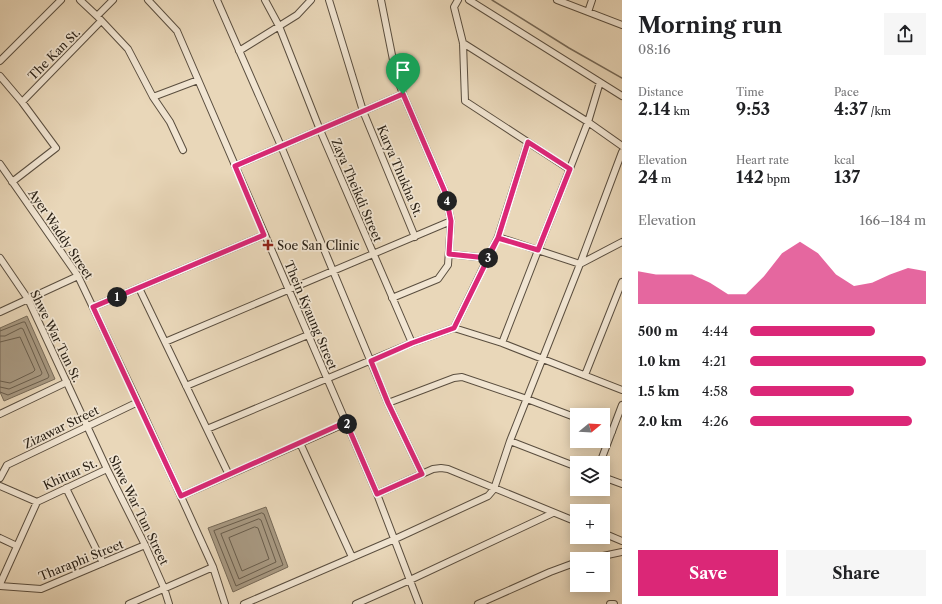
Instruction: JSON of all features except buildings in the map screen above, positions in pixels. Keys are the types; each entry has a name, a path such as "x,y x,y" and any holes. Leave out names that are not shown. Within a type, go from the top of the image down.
{"street":[{"path":"0,62 62,0"},
{"path":"80,0 128,49 153,98 170,122 183,150"},
{"path":"97,16 113,0"},
{"name":"Thein Kyaung Street","path":"148,0 177,31 326,379 377,494 419,604"},
{"path":"217,0 281,146 388,403 422,474"},
{"name":"Zaya Theikdi Street","path":"265,0 279,26 320,130 412,343"},
{"path":"239,51 297,15 311,0"},
{"name":"Karya Thukha St.","path":"329,0 363,111 415,237"},
{"path":"381,0 396,75 445,192 451,221 448,265 438,279 392,298"},
{"path":"458,0 454,7 463,43 465,101 570,169"},
{"path":"469,0 622,96"},
{"path":"557,0 622,25"},
{"path":"588,12 592,0"},
{"name":"The Kan St.","path":"22,102 102,21"},
{"path":"463,43 588,122 622,146"},
{"path":"0,76 22,102 56,148 12,182"},
{"path":"153,98 198,80"},
{"path":"502,342 588,122 600,82"},
{"path":"235,166 403,94"},
{"path":"454,328 498,238 528,142"},
{"path":"244,604 395,539 488,496 494,489 510,441 580,264 622,152"},
{"name":"Ayer Waddy Street","path":"0,164 78,276 138,402 213,567 225,604"},
{"path":"165,342 451,221"},
{"path":"93,307 264,235"},
{"path":"498,238 580,264 622,242"},
{"path":"449,254 487,258"},
{"name":"Shwe War Tun St.","path":"0,259 28,299 88,426"},
{"path":"0,312 78,276"},
{"path":"585,375 622,282"},
{"path":"139,288 229,475"},
{"path":"207,429 412,343 454,328 502,342 622,390"},
{"path":"186,386 308,335"},
{"path":"388,403 454,378 462,377 527,398 570,415"},
{"path":"0,412 67,382"},
{"name":"Zizawar Street","path":"0,478 7,465 138,402"},
{"path":"603,456 622,405"},
{"path":"181,496 346,422"},
{"name":"Shwe War Tun Street","path":"88,426 107,469 145,545 164,588 169,604"},
{"path":"510,441 570,464"},
{"path":"300,443 352,557"},
{"path":"377,494 433,469 441,468 448,469 570,519"},
{"name":"Khittar St.","path":"0,585 37,502 107,469"},
{"path":"610,480 622,484"},
{"path":"0,486 37,502"},
{"path":"66,488 103,563"},
{"path":"356,604 553,513"},
{"path":"610,536 622,540"},
{"path":"0,538 17,546"},
{"name":"Tharaphi Street","path":"0,585 41,589 145,545"},
{"path":"610,555 622,552"},
{"path":"478,604 570,565"},
{"path":"129,604 213,567"}],"water":[{"path":"27,316 55,379 4,401 0,392 0,328"},
{"path":"266,507 288,567 233,592 208,528"}],"waterway":[{"path":"492,0 569,48 622,78"}],"place":[{"name":"Soe San Clinic","path":"268,245"}],"route":[{"path":"403,94 235,166 264,235 93,307 181,496 346,422 377,494 422,474 388,403 371,361 412,343 454,328 498,238 528,142 570,169 538,250 498,238 487,258 449,254 451,221 445,192 403,94"}]}
